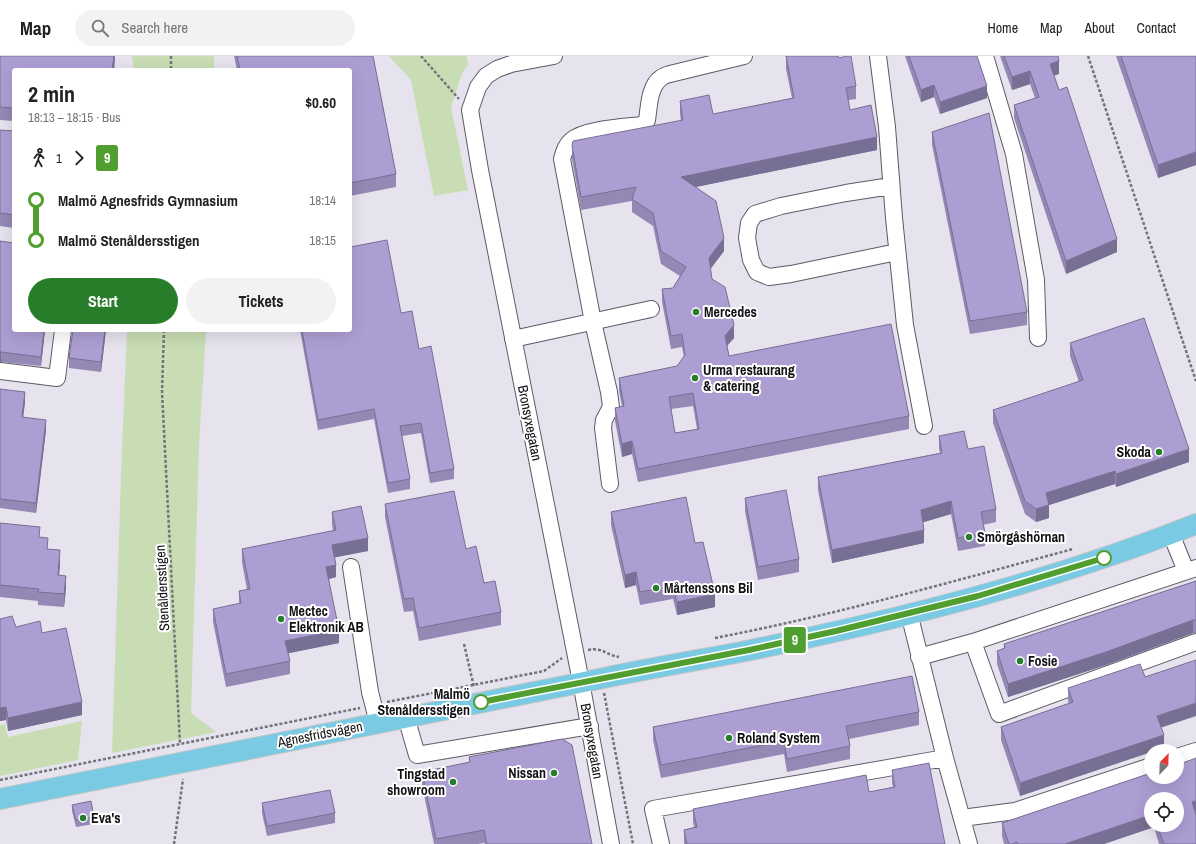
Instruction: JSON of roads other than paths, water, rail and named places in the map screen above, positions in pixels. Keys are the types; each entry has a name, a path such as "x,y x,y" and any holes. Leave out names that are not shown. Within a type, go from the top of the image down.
{"main road":[{"name":"Agnesfridsvägen","path":"0,799 181,753 375,714 406,717 756,649 836,631 978,596 1089,562 1196,524"}],"street":[{"name":"Bronsyxegatan","path":"554,56 511,64 497,69 486,76 478,87 470,110 480,170 513,339 582,682 611,844"},
{"path":"610,484 602,428 604,420 611,407 609,392 593,322 562,159 564,148 573,139 586,133 642,125 645,123 647,120 650,98 654,87 660,78 670,74 744,56"},
{"path":"878,56 905,325 924,426"},
{"path":"985,56 1014,154 1036,280 1038,338"},
{"path":"891,186 781,206 755,214 749,223 747,238 751,260 757,272 769,277 859,261 897,252"},
{"path":"513,339 651,309"},
{"path":"0,371 58,378 63,332"},
{"path":"919,657 973,642 1191,570 1171,534"},
{"path":"351,567 375,714"},
{"path":"909,613 945,758 969,844"},
{"path":"973,642 999,714 1196,642"},
{"path":"406,717 417,755 590,726"},
{"path":"1184,755 1196,751"},
{"path":"661,844 653,809 945,758"},
{"path":"962,818 1015,811 1144,768"}],"place":[{"name":"Mercedes","path":"696,312"},
{"name":"Urma restaurang & catering","path":"695,378"},
{"name":"Skoda","path":"1159,452"},
{"name":"Smörgåshörnan","path":"969,537"},
{"name":"Mårtenssons Bil","path":"656,588"},
{"name":"Mectec Elektronik AB","path":"281,619"},
{"name":"Fosie","path":"1020,661"},
{"name":"Malmö Stenåldersstigen","path":"481,702"},
{"name":"Roland System","path":"729,738"},
{"name":"Nissan","path":"554,773"},
{"name":"Tingstad showroom","path":"453,782"},
{"name":"Eva's","path":"83,818"}]}
